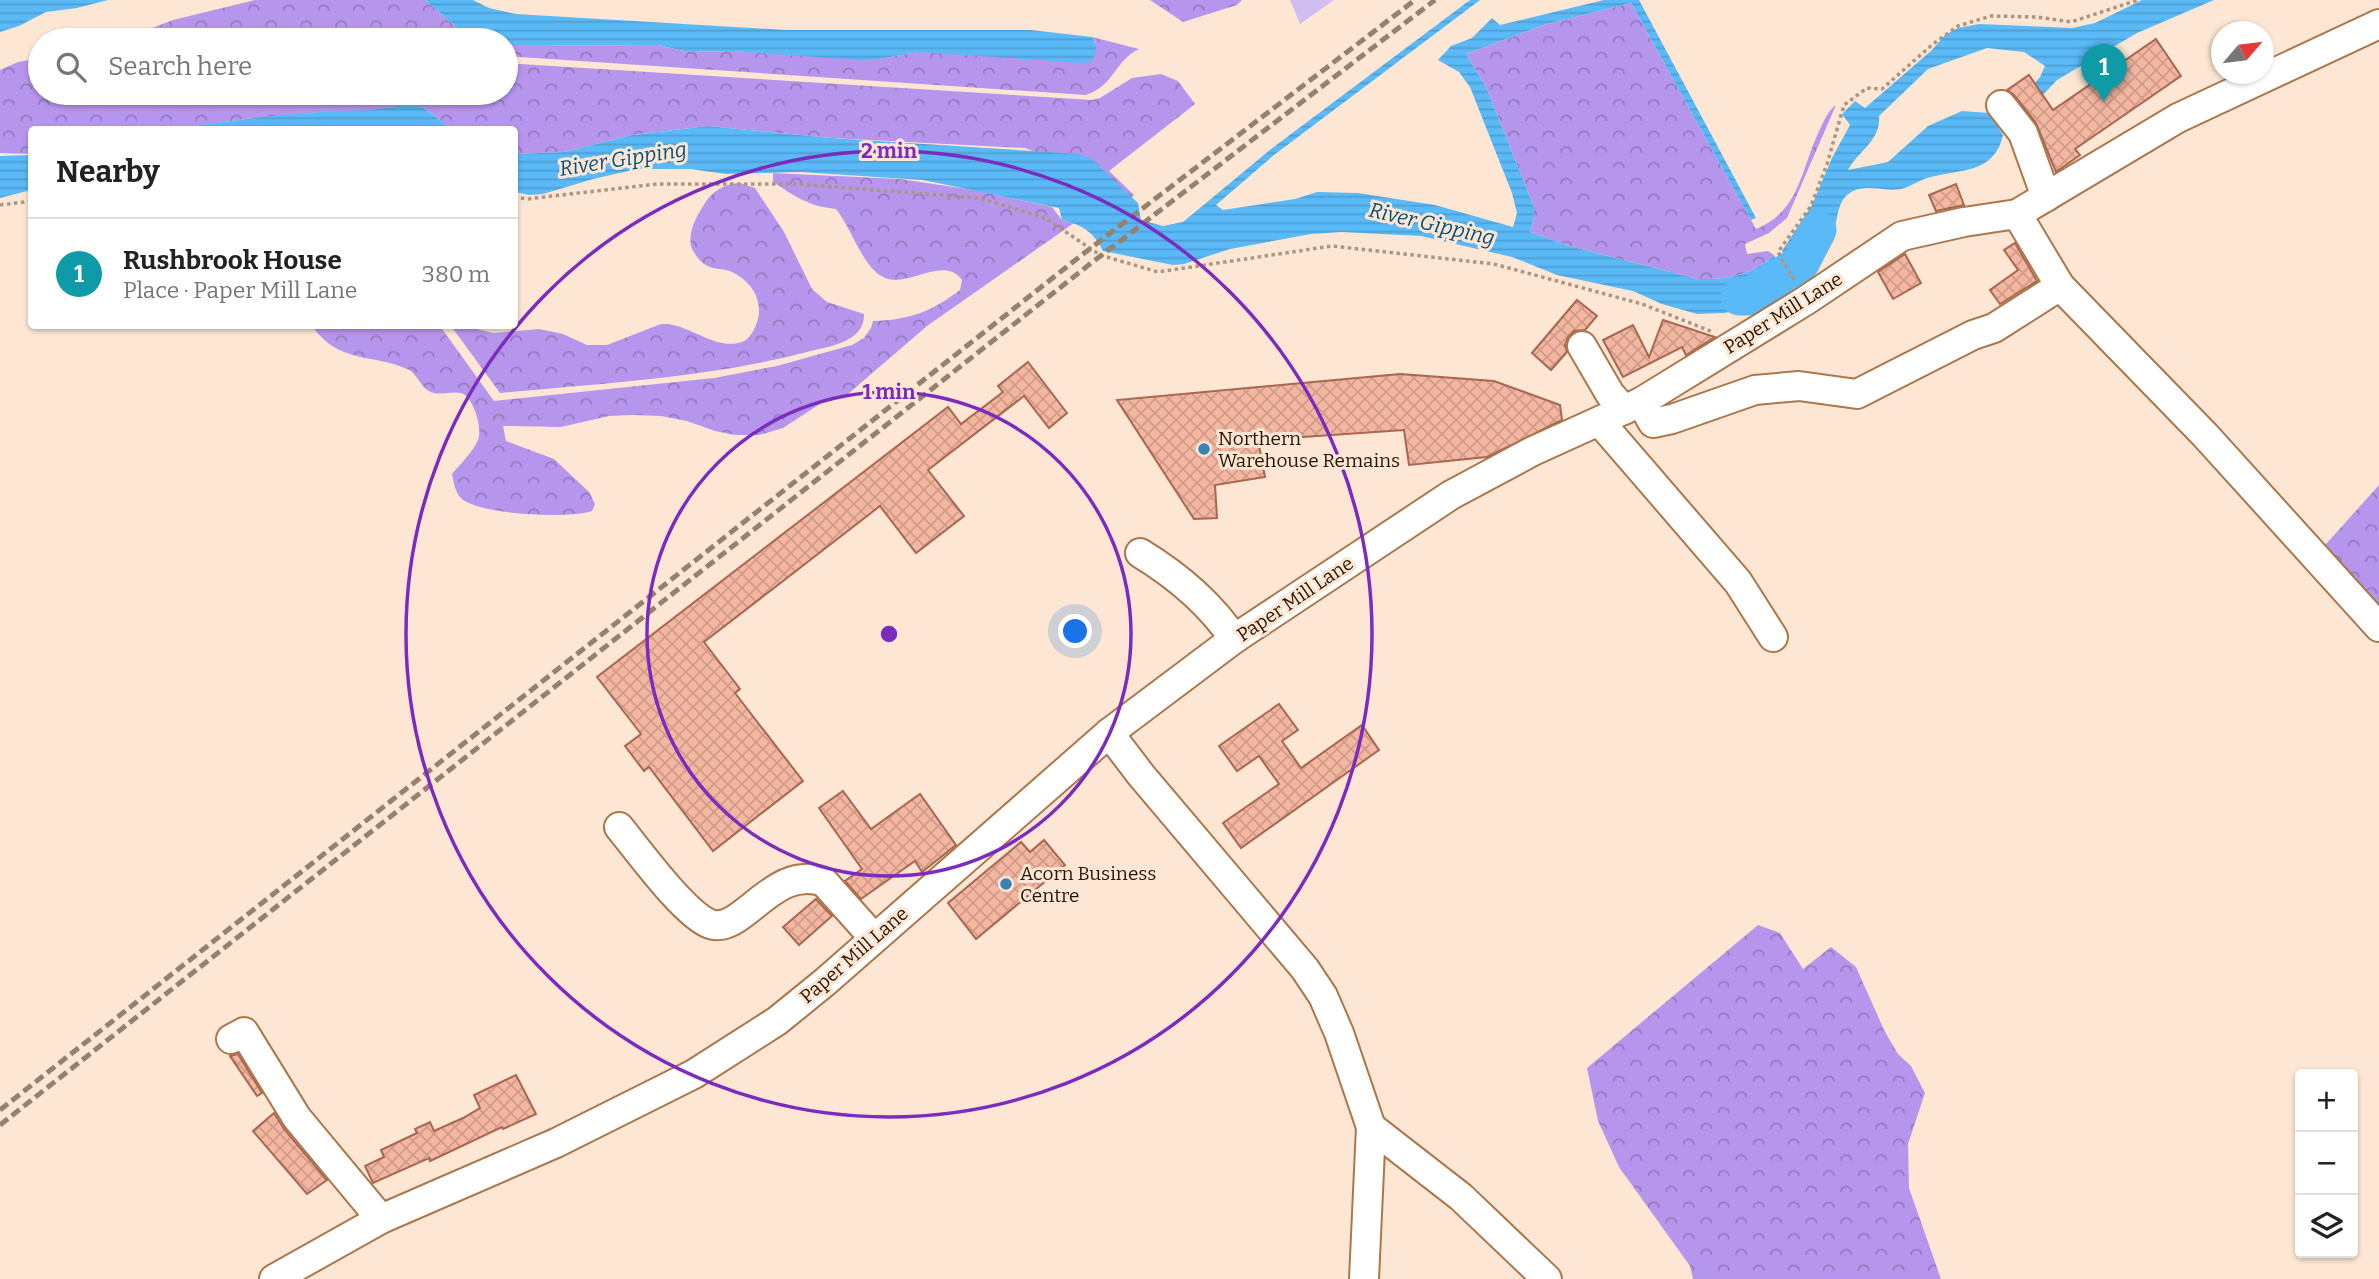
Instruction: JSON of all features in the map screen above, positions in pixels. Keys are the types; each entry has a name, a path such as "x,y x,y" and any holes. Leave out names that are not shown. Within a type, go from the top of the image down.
{"street":[{"name":"Paper Mill Lane","path":"274,1279 382,1219 556,1143 694,1074 776,1021 1109,733 1234,639 1451,495 1533,451 1622,411 1805,300 1902,236 2017,214 2178,118 2379,24"},
{"path":"2001,105 2023,133 2046,197"},
{"path":"2017,214 2060,286 2205,435 2379,627"},
{"path":"1622,411 1653,423 1755,390 1799,386 1857,394 1973,335 1994,328 2060,286"},
{"path":"1582,346 1610,394 1773,637"},
{"path":"1140,553 1173,574 1225,624 1234,639"},
{"path":"1109,733 1141,775 1305,969 1323,996 1339,1033 1371,1127 1364,1279"},
{"path":"619,827 676,896 707,923 719,926 734,920 774,888 795,879 812,877 824,881 874,938"},
{"path":"231,1039 244,1032 297,1118 382,1219"},
{"path":"1371,1127 1461,1198 1547,1279"}],"path":[{"path":"1798,288 1778,251 1811,206 1827,164 1844,105 1867,88 1882,89 1958,26 1991,16 2037,17 2071,22 2138,0"},
{"path":"518,198 527,199 657,184 797,184 979,198 1045,218 1100,255 1158,272 1332,246 1494,264 1642,304 1738,341"},
{"path":"0,205 28,202"}],"shaded area":[{"path":"1290,0 1334,0 1300,24"}],"green space":[{"path":"255,0 425,0 457,28 152,28 173,20"},
{"path":"1150,0 1242,0 1237,5 1183,22"},
{"path":"1631,3 1756,229 1771,221 1791,199 1821,127 1836,105 1787,218 1769,233 1745,244 1747,254 1768,251 1774,255 1748,272 1729,277 1698,279 1569,246 1530,232 1534,207 1486,87 1466,54 1543,25"},
{"path":"1092,37 1139,49 1125,59 1103,85 1086,95 518,57 518,46 658,45 688,52 732,51 879,59 917,52 1096,43"},
{"path":"28,60 28,105 518,105 518,64 1092,100 1100,98 1132,78 1161,74 1178,81 1195,104 1109,171 1134,195 1119,207 1053,159 1025,148 831,138 708,126 632,135 564,152 518,154 518,126 448,126 421,106 395,106 372,112 321,112 197,126 28,126 28,154 0,153 0,70"},
{"path":"773,173 900,179 974,190 1052,207 1062,220 1074,223 927,326 848,394 829,398 783,428 759,435 735,435 687,421 634,415 609,416 561,427 503,426 506,441 554,459 589,492 595,504 592,511 581,513 546,515 505,512 487,509 462,499 456,491 452,474 473,449 479,435 476,413 465,395 429,391 407,369 344,352 322,338 314,329 442,329 494,401 714,378 777,366 852,345 864,338 873,321 898,319 919,313 960,290 962,280 945,270 903,279 883,277 869,264 836,209 810,203 773,182"},
{"path":"740,183 755,188 784,232 812,289 827,302 864,314 861,327 851,338 769,361 693,374 500,393 453,329 476,329 493,333 539,329 563,334 587,345 607,345 661,324 671,324 719,342 729,344 744,341 753,331 758,317 755,294 739,276 709,267 702,262 692,249 690,238 694,222 709,197 722,187"},
{"path":"2379,485 2379,628 2303,559 2327,543"},
{"path":"1758,925 1780,933 1803,969 1831,947 1856,967 1885,1032 1898,1054 1911,1066 1925,1093 1908,1144 1909,1188 1941,1279 1693,1279 1690,1266 1619,1167 1598,1121 1587,1068"}],"water":[{"path":"0,0 108,0 46,12 0,32"},
{"path":"425,0 473,0 489,8 516,14 787,30 1031,30 1092,37 1096,48 1093,60 1086,63 918,52 859,60 732,51 688,52 658,45 518,46 518,28 457,28"},
{"path":"1470,0 1480,0 1274,155 1216,205 1223,210 1295,199 1317,192 1358,193 1435,205 1513,227 1517,213 1512,193 1470,87 1459,72 1438,60 1451,46 1472,38 1492,18 1500,25 1604,0 1639,0 1756,218 1751,220 1631,3 1543,25 1466,54 1486,87 1534,207 1530,232 1569,246 1698,279 1739,275 1766,262 1774,255 1788,286 1758,307 1697,314 1662,304 1633,291 1557,275 1512,257 1421,236 1342,232 1311,234 1230,249 1173,265 1103,251 1087,230 1062,220 1059,208 923,180 800,172 726,174 690,169 637,169 543,194 518,193 518,154 564,152 632,135 708,126 831,138 1079,154 1092,159 1138,203 1141,220 1163,226 1183,222 1271,149"},
{"path":"2142,0 2214,0 2137,33 2057,80 2038,100 2026,93 2040,77 2045,66 2024,52 1987,48 1928,69 1879,116 1879,125 1873,139 1848,170 1888,162 1928,126 1962,111 1989,113 2003,135 1999,148 1992,157 1975,168 1927,178 1901,189 1864,188 1853,191 1841,204 1833,233 1826,246 1798,279 1782,251 1812,205 1832,158 1850,125 1842,114 1855,101 1865,108 1932,50 1945,35 1958,28 1979,24 2072,28 2095,23"},
{"path":"421,106 448,126 196,126 266,117"},
{"path":"28,155 28,191 0,198 0,156"}],"building":[{"path":"2156,39 2181,76 2075,149 2080,155 2056,172 2036,123 2007,90 2029,75 2053,110"},
{"path":"1956,184 1964,205 1936,211 1929,195"},
{"path":"2015,243 2037,281 2000,304 1990,290 2018,270 2004,250"},
{"path":"1905,254 1921,283 1893,299 1878,272"},
{"path":"1577,300 1597,316 1585,330 1574,331 1568,337 1565,345 1567,352 1551,370 1532,353"},
{"path":"1663,320 1715,337 1686,355 1682,347 1623,377 1603,340 1633,325 1649,357"},
{"path":"1028,362 1067,413 1049,428 1024,396 928,470 964,516 916,553 880,506 704,642 740,689 735,693 803,781 713,851 649,767 644,771 625,746 641,734 597,677 948,407 961,424 1003,392 998,386"},
{"name":"Northern Warehouse Remains","path":"1400,374 1494,381 1560,405 1562,420 1487,457 1409,465 1404,430 1258,440 1265,477 1215,485 1217,518 1194,519 1117,400"},
{"path":"1279,704 1298,730 1282,741 1301,768 1362,725 1379,750 1241,848 1223,823 1279,784 1259,756 1237,771 1219,746"},
{"path":"843,791 871,829 920,794 956,845 922,872 915,861 861,899 845,881 862,869 819,808"},
{"name":"Acorn Business Centre","path":"1044,840 1065,865 976,939 948,903 1021,842 1030,852"},
{"path":"816,899 832,916 799,945 783,927"},
{"path":"238,1054 262,1093 257,1096 230,1056"},
{"path":"516,1075 536,1114 373,1183 365,1166 384,1157 381,1150 417,1133 415,1129 430,1122 434,1131 463,1118 480,1108 474,1095"},
{"path":"274,1113 327,1180 307,1194 253,1131"}],"waterway":[{"name":"River Gipping","path":"1739,297 1748,297 1801,263 1818,230"}],"railway":[{"path":"0,1110 1083,254 1415,0"},
{"path":"0,1125 1090,264 1435,0"}],"place":[{"name":"Rushbrook House","path":"2104,102"},
{"name":"Northern Warehouse Remains","path":"1204,449"},
{"name":"Acorn Business Centre","path":"1006,884"}]}
